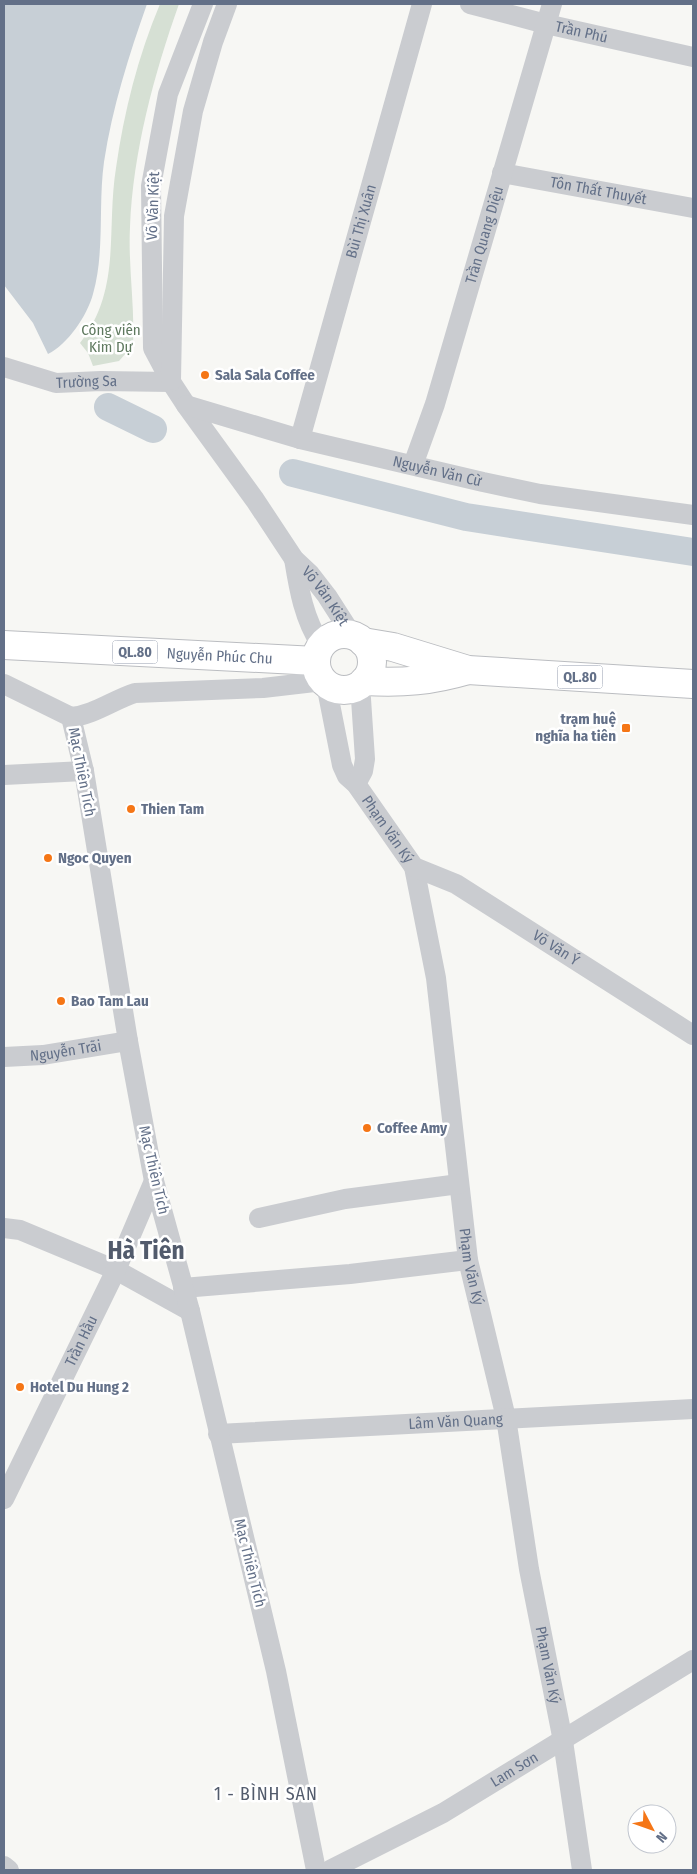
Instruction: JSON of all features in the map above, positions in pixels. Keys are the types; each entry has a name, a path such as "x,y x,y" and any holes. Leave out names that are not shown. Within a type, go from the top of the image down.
{"highway":[{"path":"358,638 371,657 372,666 362,683 343,690 322,668 334,636 358,638 402,649 468,670"},
{"name":"Nguyễn Phúc Chu","path":"4,646 322,668"},
{"name":"QL.80","path":"362,683 433,680 468,670 693,684"}],"street":[{"name":"Võ Văn Kiệt","path":"203,4 168,94 151,186 153,348 171,382 255,500 294,559 322,588 358,638"},
{"name":"Võ Văn Kiệt","path":"171,382 174,216 193,111 213,42 227,4"},
{"name":"Bùi Thị Xuân","path":"300,439 422,4"},
{"name":"Trần Phú","path":"470,4 657,51 693,57"},
{"name":"Trần Quang Diệu","path":"413,465 435,404 552,4"},
{"name":"Tôn Thất Thuyết","path":"502,173 693,208"},
{"name":"Trường Sa","path":"4,367 56,383 101,381 171,382"},
{"name":"Nguyễn Văn Cừ","path":"186,404 300,439 540,494 692,510"},
{"name":"Võ Văn Kiệt","path":"294,559 304,610 314,635 322,668"},
{"name":"Mạc Thiên Tích","path":"316,1870 276,1671 190,1311 154,1181 128,1041 84,771 71,717 85,716 117,699 135,693 263,688 322,668"},
{"name":"Phạm Văn Ký","path":"322,668 342,765 347,776 356,784 414,868 436,978 468,1260 506,1418 529,1569 563,1741 582,1870"},
{"path":"356,784 363,771 365,759 362,683"},
{"path":"4,684 71,717"},
{"path":"4,775 84,771"},
{"name":"Võ Văn Ý","path":"414,868 456,884 693,1035"},
{"name":"Nguyễn Trãi","path":"4,1058 128,1041"},
{"name":"Trần Hầu","path":"4,1499 116,1270 154,1181"},
{"path":"259,1218 345,1199 459,1184"},
{"path":"4,1228 20,1230 116,1270 190,1311"},
{"path":"184,1288 350,1274 468,1260"},
{"name":"Lâm Văn Quang","path":"218,1434 693,1409"},
{"name":"Lam Sơn","path":"330,1870 443,1813 693,1660"},
{"path":"4,1866 9,1870"}],"green space":[{"name":"Công viên Kim Dự","path":"160,4 179,4 153,86 135,170 130,227 133,345 119,361 93,366 88,353 80,343 93,323 102,302 107,281 110,259 113,191 123,126 145,44"}],"shaded area":[{"path":"4,4 147,4 122,82 107,142 102,178 99,262 93,294 76,328 63,343 48,354 33,323 4,285"}],"waterway":[{"path":"108,407 153,429"},
{"path":"293,473 466,517 693,552"}],"place":[{"name":"Sala Sala Coffee","path":"205,375"},
{"name":"trạm huệ nghĩa ha tiên","path":"626,728"},
{"name":"Thien Tam","path":"131,809"},
{"name":"Ngoc Quyen","path":"48,858"},
{"name":"Bao Tam Lau","path":"61,1001"},
{"name":"Coffee Amy","path":"367,1128"},
{"name":"Hotel Du Hung 2","path":"20,1387"}],"district":[{"name":"Hà Tiên","path":"146,1250"},
{"name":"1 - BÌNH SAN","path":"266,1794"}]}
